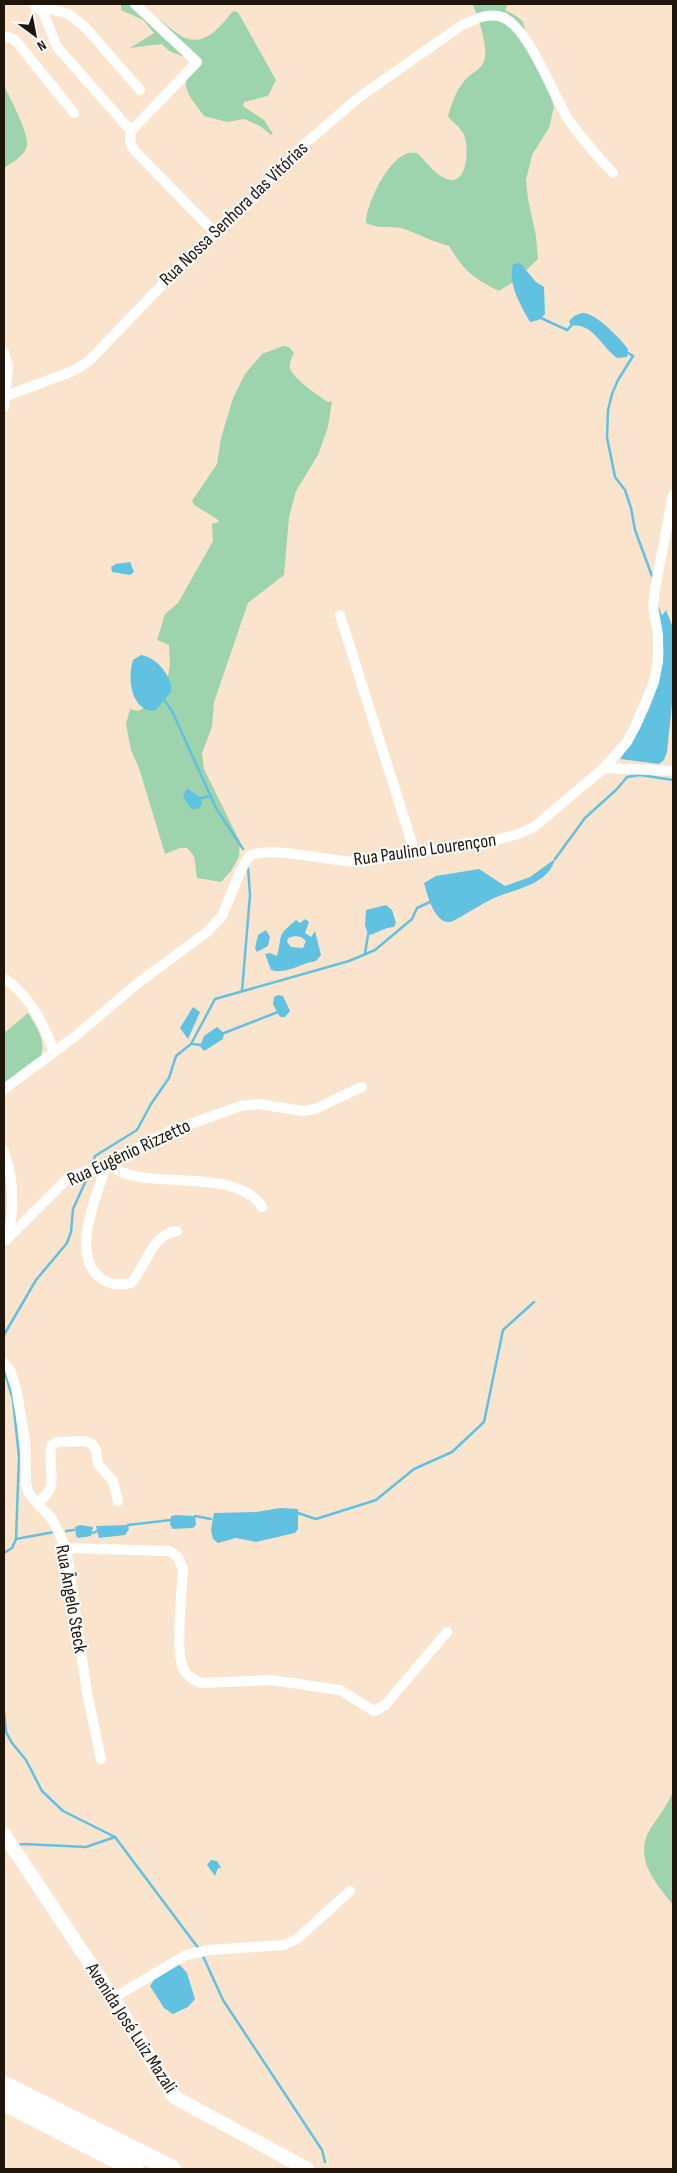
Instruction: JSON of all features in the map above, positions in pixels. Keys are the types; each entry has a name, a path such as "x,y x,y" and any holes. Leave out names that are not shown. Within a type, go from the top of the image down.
{"highway":[{"path":"4,2085 172,2169"},
{"path":"4,2102 136,2169"},
{"path":"116,2160 131,2169"}],"main road":[{"name":"Avenida José Luiz Mazali","path":"4,1834 113,1998 174,2097 307,2169"}],"street":[{"path":"34,4 43,12 57,47 131,131"},
{"path":"34,4 69,14 85,27 140,90"},
{"path":"135,4 197,62 131,131 130,142 134,150 215,233"},
{"name":"Rua Nossa Senhora das Vitórias","path":"6,396 73,371 89,361 215,233 246,206 300,148 358,98 462,25 489,16 502,17 515,26 524,35 553,95 578,133 613,173"},
{"path":"4,36 14,39 74,113"},
{"path":"4,352 8,367 4,407"},
{"name":"Rua Paulino Lourençon","path":"4,1089 54,1052 138,983 215,924 225,910 240,872 249,856 260,852 341,862 358,862 477,844 518,834 534,827 604,768 626,742 636,725 654,682 658,661 658,635 653,606 673,495"},
{"path":"340,615 415,852"},
{"path":"604,768 673,771"},
{"path":"4,978 24,995 36,1013 54,1052"},
{"name":"Rua Eugênio Rizzetto","path":"6,1242 70,1177 106,1164 168,1132 240,1106 258,1104 303,1111 315,1109 362,1087"},
{"path":"4,1151 12,1178 12,1221 6,1242"},
{"path":"177,1231 171,1232 159,1241 149,1253 131,1283 111,1284 102,1280 88,1261 86,1243 94,1198 106,1164 124,1173 144,1178 195,1182 246,1192 256,1198 262,1208"},
{"name":"Rua Ângelo Steck","path":"4,1363 10,1370 16,1388 22,1418 26,1484 29,1494 52,1519 66,1548 85,1684 101,1759"},
{"path":"38,1502 51,1489 50,1453 52,1445 58,1442 85,1441 92,1444 102,1471 110,1475 118,1501"},
{"path":"66,1548 169,1551 178,1557 183,1569 181,1660 183,1669 192,1679 201,1683 271,1680 340,1690 374,1711 386,1705 447,1632"},
{"path":"113,1998 186,1955 209,1950 284,1945 297,1938 350,1891"}],"green space":[{"path":"121,4 138,7 188,39 201,39 215,31 232,12 236,11 276,80 268,96 244,102 243,106 264,120 273,134 271,135 260,126 244,119 227,122 204,116 186,87 190,59 169,51 162,44 130,48 154,33 143,20 121,10"},
{"path":"472,4 508,4 505,10 523,22 530,50 550,92 554,107 549,128 532,155 526,180 538,259 516,280 499,291 470,273 459,262 449,246 404,229 366,223 367,214 382,178 399,158 408,153 417,153 435,171 447,179 454,180 463,171 467,155 465,139 462,131 448,116 459,88 467,78 481,67 484,61 484,40 480,23"},
{"path":"4,86 22,124 27,146 21,156 4,168"},
{"path":"283,346 289,347 294,353 290,368 296,377 328,402 332,401 328,427 318,455 296,491 289,517 284,575 248,603 214,702 212,727 202,753 204,769 240,842 239,857 231,871 221,882 197,878 194,856 187,848 180,848 165,854 139,768 131,750 126,724 130,709 138,711 147,706 166,689 170,664 169,645 157,640 165,614 178,603 213,541 212,524 219,522 194,505 192,501 217,464 221,438 233,398 245,374 262,354"},
{"path":"28,1013 38,1029 42,1040 42,1052 40,1058 4,1087 4,1033"},
{"path":"673,1791 673,1905 649,1871 644,1852 649,1831"}],"water":[{"path":"520,263 536,282 544,287 545,314 539,320 530,322 516,294 512,279 513,264"},
{"path":"582,313 594,317 613,333 628,349 627,357 617,358 591,332 579,326 571,326 569,321 574,316"},
{"path":"130,562 134,572 130,575 112,572 111,567 116,564"},
{"path":"666,610 673,628 673,694 667,752 664,760 659,764 620,759 642,724 653,699 661,673 663,654 659,620"},
{"path":"141,655 160,665 171,684 171,692 155,711 147,710 141,706 133,693 131,667 133,660"},
{"path":"187,788 201,798 202,805 197,809 191,809 183,797"},
{"path":"555,859 551,868 538,881 492,899 451,922 440,919 436,914 424,883 436,876 479,869 505,886 530,877"},
{"path":"386,905 392,910 396,923 394,927 368,935 365,925 366,910"},
{"path":"305,919 309,922 305,933 311,937 315,931 321,955 316,961 288,970 271,970 265,954 270,953 277,956 280,939 285,930 296,920 300,923","holes":["301,937 306,941 303,948 291,947 287,942 288,938"]},
{"path":"266,930 270,937 268,946 257,952 255,948 258,935"},
{"path":"278,995 283,996 290,1011 285,1017 280,1017 273,1004 274,997"},
{"path":"193,1007 200,1012 188,1039 180,1028"},
{"path":"217,1027 224,1033 223,1039 204,1051 200,1046 204,1036"},
{"path":"280,1508 298,1509 298,1529 295,1533 256,1542 236,1538 218,1543 213,1539 211,1530 214,1513 256,1512"},
{"path":"171,1516 195,1516 196,1525 193,1528 173,1529 170,1525"},
{"path":"80,1525 93,1527 91,1536 78,1538 76,1536 75,1527"},
{"path":"128,1525 129,1529 125,1535 99,1538 96,1526"},
{"path":"211,1860 217,1861 221,1868 218,1868 215,1876 207,1865"},
{"path":"179,1964 187,1973 195,1999 188,2007 173,2014 164,2008 150,1986 154,1980"}],"waterway":[{"path":"541,318 567,330 571,326"},
{"path":"628,353 633,356 618,380 612,394 608,410 607,437 615,477 625,490 635,530 652,576"},
{"path":"658,608 662,619"},
{"path":"165,701 172,711 216,808 243,849"},
{"path":"555,859 585,818 617,789 627,777 640,775 673,780"},
{"path":"201,798 211,796"},
{"path":"242,991 250,895 248,867"},
{"path":"94,1160 95,1156 137,1130 151,1104 169,1078 176,1056 191,1044 215,999 349,961 375,950 412,919 417,908 430,902"},
{"path":"365,953 368,935"},
{"path":"224,1033 278,1012"},
{"path":"192,1044 201,1045"},
{"path":"4,1335 36,1280 67,1243 71,1232 73,1209 88,1176"},
{"path":"298,1513 316,1519 376,1500 414,1469 452,1452 484,1422 503,1330 534,1302"},
{"path":"4,1369 13,1400 19,1457 16,1539 12,1548 4,1553"},
{"path":"195,1516 211,1519"},
{"path":"128,1525 171,1520"},
{"path":"66,1531 74,1530"},
{"path":"93,1533 97,1531"},
{"path":"16,1539 54,1532"},
{"path":"4,1713 6,1732 12,1743 26,1760 42,1791 63,1811 115,1837 199,1949"},
{"path":"17,1845 86,1847 115,1837"},
{"path":"202,1954 223,2000 322,2150 325,2162"}]}
